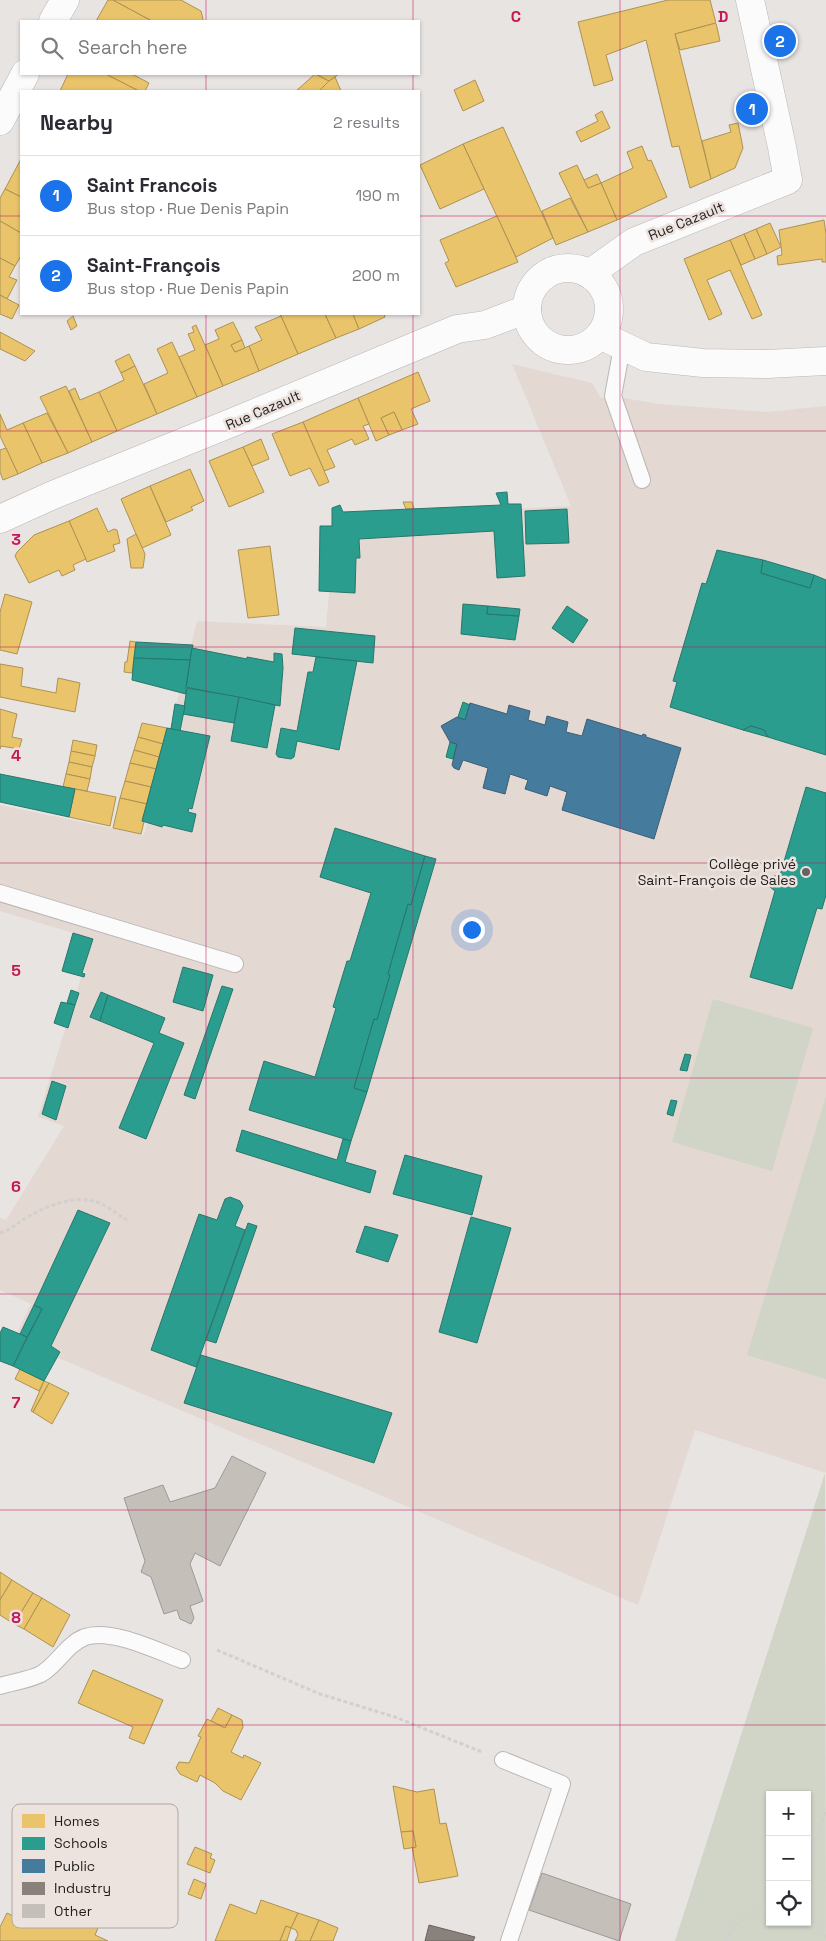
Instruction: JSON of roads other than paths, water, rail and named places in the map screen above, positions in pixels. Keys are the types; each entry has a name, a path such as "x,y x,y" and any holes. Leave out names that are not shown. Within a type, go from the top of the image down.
{"street":[{"path":"54,20 65,0"},
{"name":"Rue Cazault","path":"589,274 634,242 788,180 750,0"},
{"path":"0,121 24,75"},
{"path":"611,341 608,323 610,309 607,295 600,283 589,274 578,269 565,268 548,274 534,286 529,297 527,309 529,322 535,333 554,348 579,349 591,344 611,341 646,357 703,363 767,364 826,361"},
{"name":"Rue Cazault","path":"2,523 53,495 457,329 485,325 527,309"}],"lane":[{"path":"611,341 613,396 642,480"},
{"path":"0,893 235,964"},
{"path":"0,1686 44,1673 69,1647 86,1637 108,1636 125,1639 182,1660"},
{"path":"502,1760 562,1784 509,1941"}],"place":[{"name":"Saint-François","path":"780,41"},
{"name":"Saint Francois","path":"752,109"},
{"name":"Collège privé Saint-François de Sales","path":"806,872"}]}
